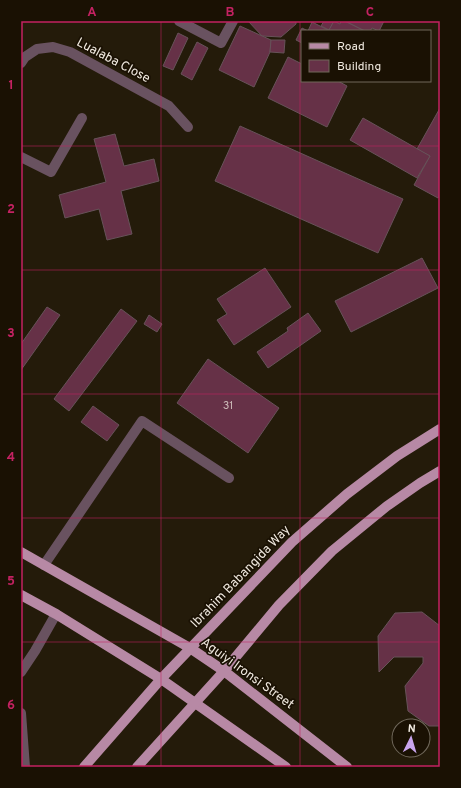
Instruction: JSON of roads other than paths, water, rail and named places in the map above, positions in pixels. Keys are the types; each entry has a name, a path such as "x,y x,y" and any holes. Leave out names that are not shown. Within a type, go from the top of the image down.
{"main road":[{"name":"Ibrahim Babangida Way","path":"84,767 161,679 292,542 347,494 397,456 440,429"},
{"path":"137,767 224,671 279,605 332,551 387,506 440,471"},
{"name":"Aguiyi Ironsi Street","path":"21,552 190,648 224,671 347,767"},
{"path":"21,594 161,679 286,767"}],"street":[{"path":"180,21 221,42 233,21"},
{"name":"Lualaba Close","path":"21,63 25,56 37,49 53,47 70,52 169,106 188,127"},
{"path":"21,157 51,172 82,118"},
{"path":"44,565 142,420 229,478"},
{"path":"21,672 56,614"},
{"path":"21,712 25,767"}]}
